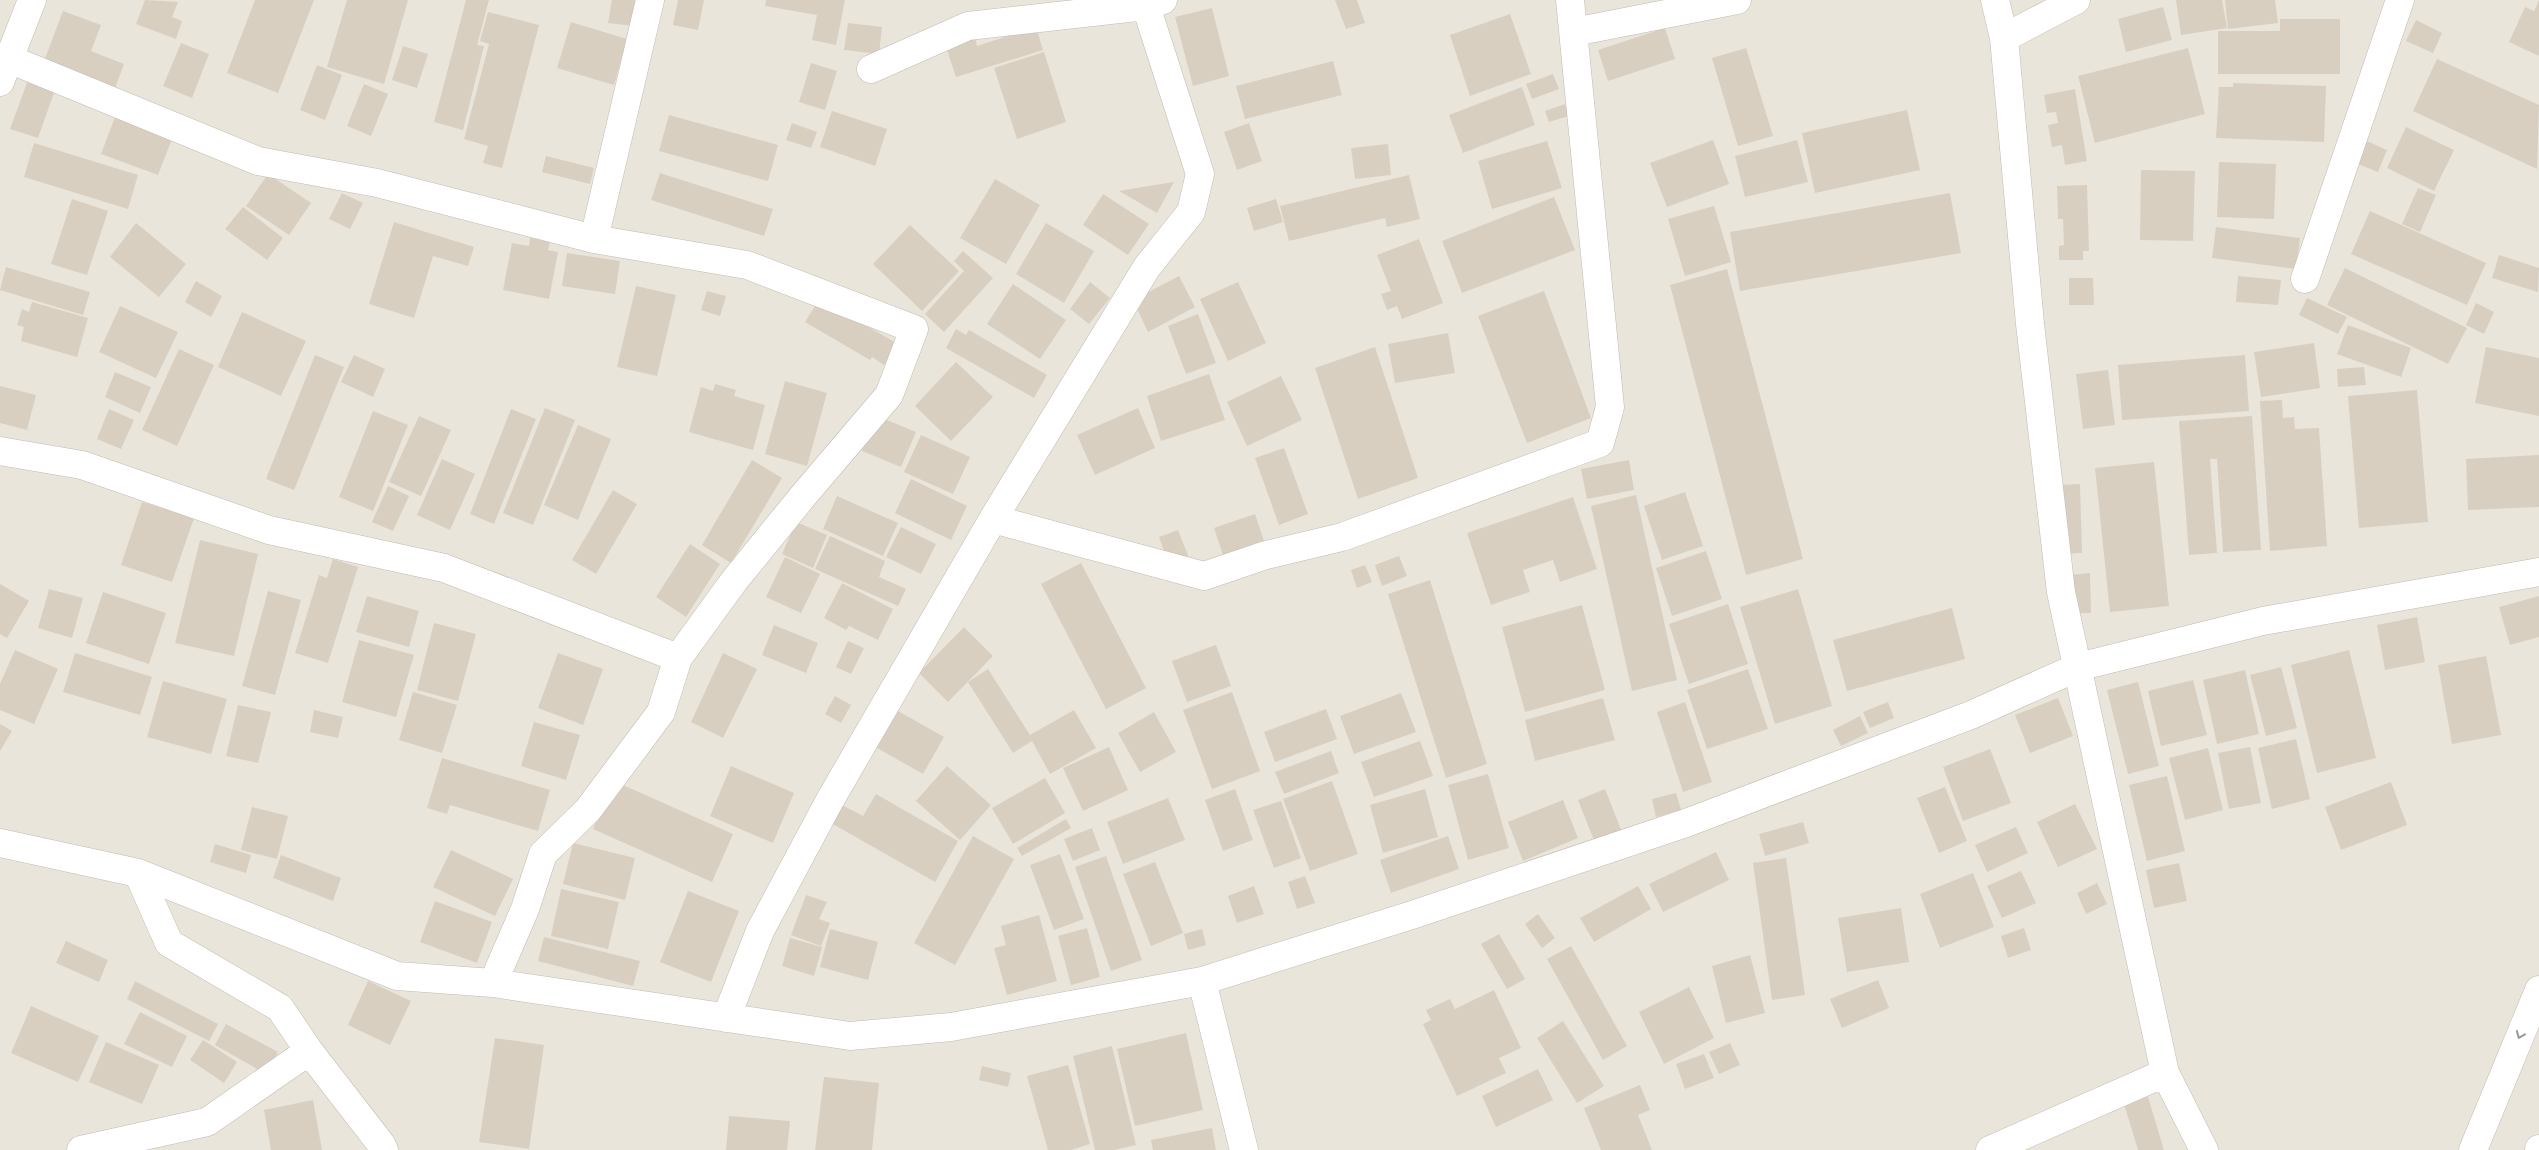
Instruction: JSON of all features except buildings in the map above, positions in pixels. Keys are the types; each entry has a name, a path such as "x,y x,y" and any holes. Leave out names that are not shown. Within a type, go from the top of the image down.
{"street":[{"path":"32,0 4,70 258,161 377,183 594,239 747,265 914,329 889,395 753,558 678,658 661,712 588,810 543,854 525,909 493,982"},
{"path":"594,239 650,0"},
{"path":"992,519 1204,576 1266,556 1342,537 1600,443 1610,407 1570,0"},
{"path":"1574,32 1737,0"},
{"path":"1995,0 2004,38 2030,324 2061,592 2165,1074 2204,1150"},
{"path":"2004,38 2076,0"},
{"path":"2305,279 2400,0"},
{"path":"726,1018 760,932 830,800 992,519 1147,267 1191,212 1200,174 1154,3 968,26 870,69"},
{"path":"0,451 82,465 269,530 444,568 678,658"},
{"path":"0,843 138,874 398,976 493,982 850,1036 951,1027 1202,980 1412,914 1686,823 1971,715 2078,667 2263,620 2539,572"},
{"path":"138,874 169,943 280,1008 309,1051 382,1144 384,1150"},
{"path":"1202,980 1244,1150"},
{"path":"2473,1150 2539,990"},
{"path":"81,1150 207,1122 309,1051"},
{"path":"1990,1150 2165,1074"}],"shaded area":[{"path":"0,0 2539,0 2539,1150 0,1150"}]}
